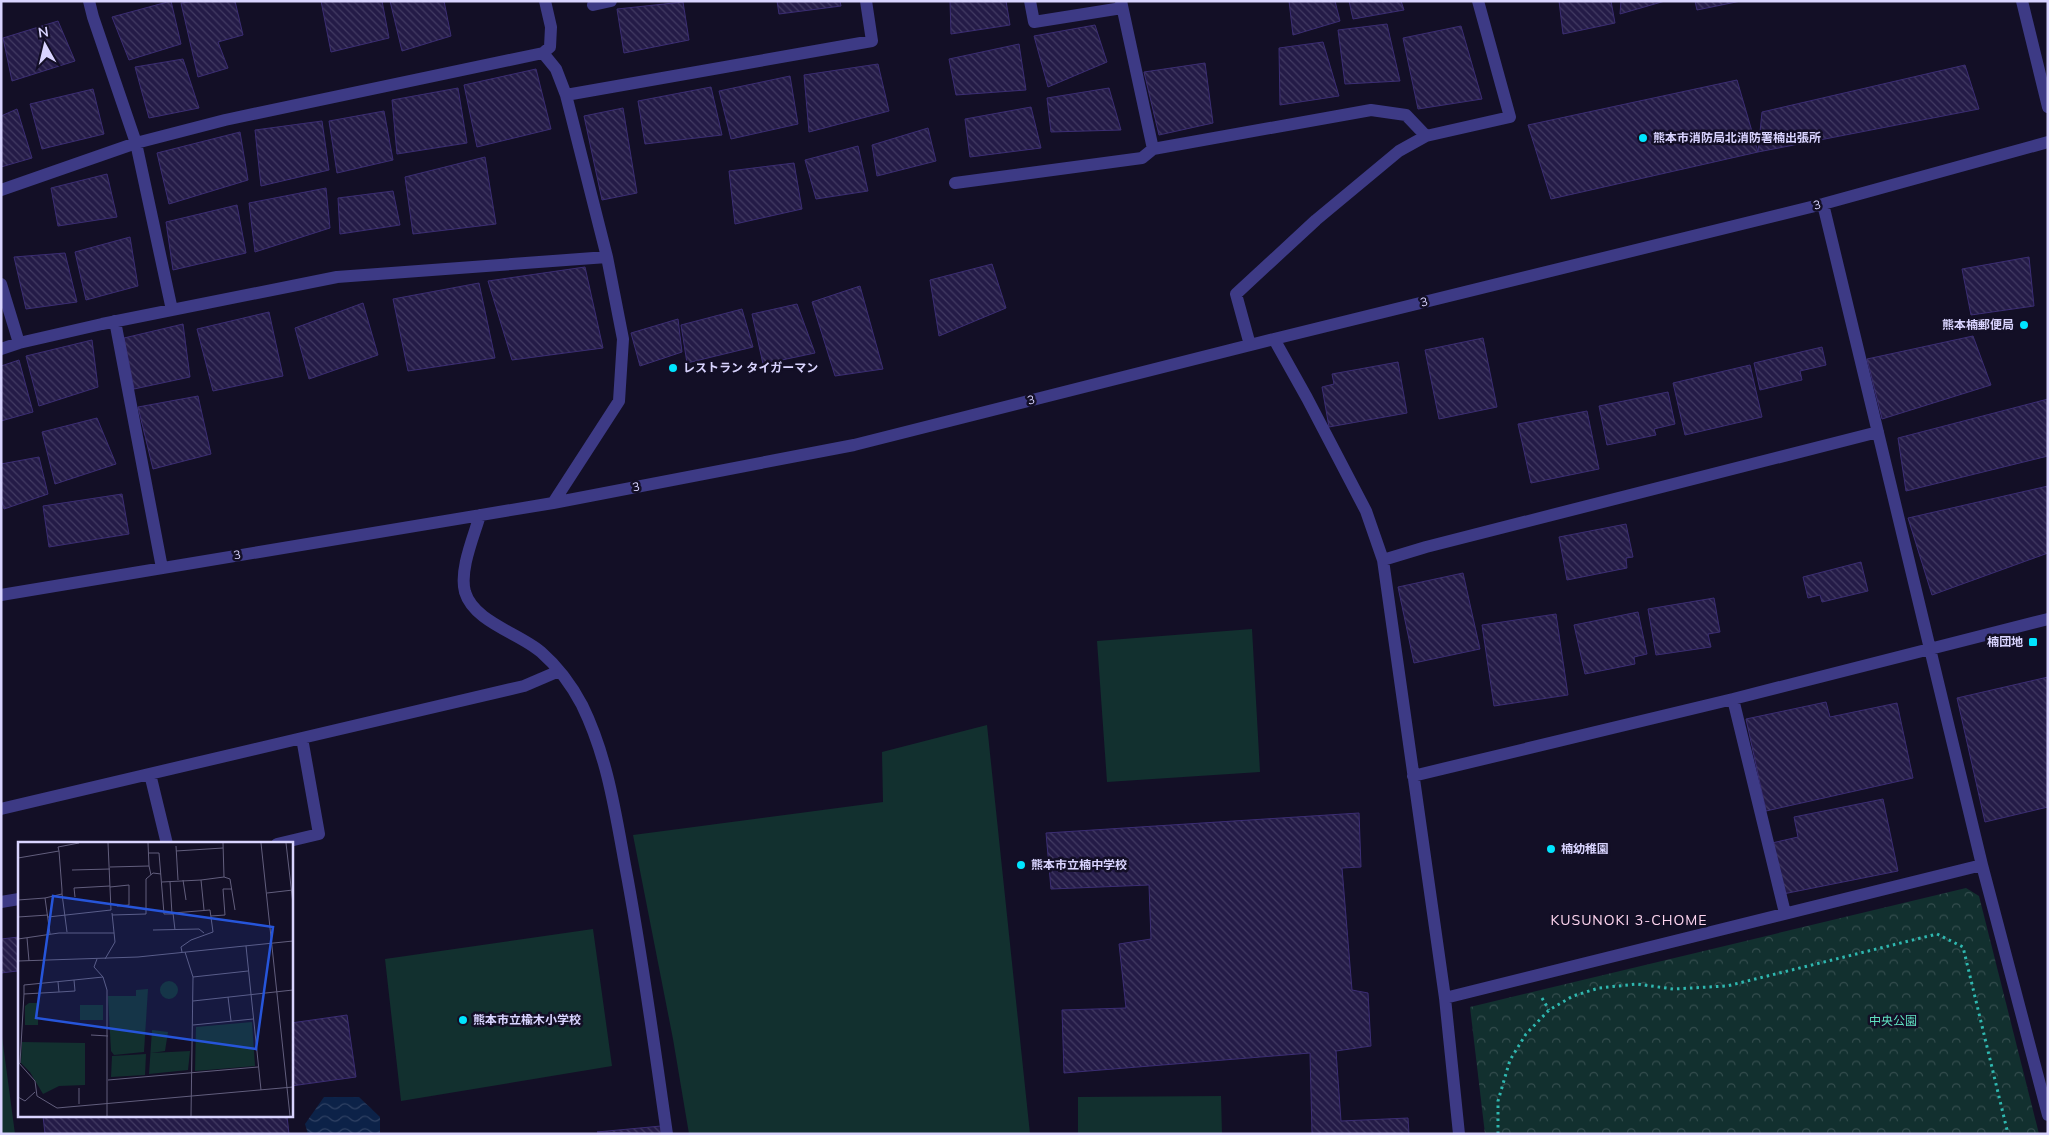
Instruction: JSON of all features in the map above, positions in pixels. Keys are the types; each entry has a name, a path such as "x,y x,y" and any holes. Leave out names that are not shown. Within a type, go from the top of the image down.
{"street":[{"path":"89,1 136,143 172,310"},
{"path":"1,190 136,143 225,120 543,53 550,47 551,27 545,1"},
{"path":"593,5 611,1"},
{"path":"566,95 872,41 866,1"},
{"path":"1030,1 1034,22 1117,5 1153,148"},
{"path":"1250,345 1236,294 1316,220 1400,152 1426,136 1510,117 1478,1"},
{"path":"2022,1 2048,107"},
{"path":"543,53 556,69 566,95 607,257 623,339 619,401 553,502"},
{"path":"955,183 1142,158 1153,148 1371,110 1406,115 1426,136"},
{"name":"3","path":"1,595 553,502 854,445 1823,204 2048,142"},
{"path":"1823,204 1982,865 2048,1115"},
{"path":"1,349 19,343 115,321 337,277 607,257"},
{"path":"1,284 19,343"},
{"path":"115,321 162,568"},
{"path":"1274,339 1366,511 1383,560 1444,998 1459,1134"},
{"path":"1383,560 1446,542 1878,432"},
{"path":"480,514 465,568 465,592 477,612 540,651 559,671 581,703 597,739 610,783 635,918 667,1134"},
{"path":"1413,776 1733,699 2048,619"},
{"path":"1,809 524,686 559,671"},
{"path":"1733,699 1785,913"},
{"path":"286,842 319,834 302,738"},
{"path":"150,774 167,842"},
{"path":"1444,998 1982,865"},
{"path":"1,902 18,899"}],"path":[{"path":"1498,1134 1498,1101 1510,1060 1526,1034 1549,1010 1573,996 1599,988 1637,984 1673,989 1727,986 1937,934 1963,947 2008,1134"}],"green space":[{"path":"1252,629 1260,772 1107,782 1097,641"},
{"path":"987,725 1030,1134 689,1134 673,1039 633,835 883,802 882,752"},
{"name":"中央公園","path":"1966,888 1979,896 2039,1134 1485,1134 1470,1007"},
{"path":"593,929 612,1066 401,1101 385,959"},
{"path":"1,1029 15,1134 1,1134"},
{"path":"1221,1096 1222,1134 1078,1134 1078,1097"}],"water":[{"path":"324,1097 359,1097 380,1117 380,1134 308,1134 305,1124"}],"building":[{"path":"171,1 181,44 129,60 112,17"},
{"path":"194,1 235,1 243,35 218,42 228,68 198,77 181,3"},
{"path":"321,1 382,1 389,38 331,52"},
{"path":"390,1 444,1 451,36 402,51"},
{"path":"777,1 840,1 841,6 779,14"},
{"path":"950,1 1006,1 1010,25 951,34"},
{"path":"1289,1 1335,1 1340,21 1293,35"},
{"path":"1349,1 1401,1 1404,10 1353,19"},
{"path":"1559,1 1611,1 1615,23 1563,34"},
{"path":"1621,1 1665,1 1620,14"},
{"path":"1695,1 1741,1 1697,10"},
{"path":"683,2 689,40 624,53 617,9"},
{"path":"58,21 75,61 12,81 3,38"},
{"path":"1387,24 1400,81 1345,84 1338,30"},
{"path":"1095,25 1107,62 1048,87 1034,36"},
{"path":"1461,26 1482,99 1418,109 1403,38"},
{"path":"1323,42 1339,96 1280,105 1279,48"},
{"path":"1019,44 1026,90 956,95 949,59"},
{"path":"183,59 199,108 149,118 135,67"},
{"path":"1205,63 1213,123 1159,135 1144,72"},
{"path":"878,64 889,111 809,132 804,75"},
{"path":"1965,65 1979,109 1758,152 1762,112"},
{"path":"536,69 551,129 477,147 464,85"},
{"path":"790,76 798,124 731,139 719,91"},
{"name":"熊本市消防局北消防署楠出張所","path":"1737,80 1758,152 1551,199 1528,125"},
{"path":"711,87 722,135 645,144 638,101"},
{"path":"458,88 467,143 397,154 392,100"},
{"path":"1109,88 1121,130 1051,132 1047,98"},
{"path":"93,89 104,134 42,149 30,104"},
{"path":"1031,107 1041,148 970,157 965,119"},
{"path":"623,108 637,193 602,200 584,116"},
{"path":"17,109 32,158 1,167 1,116"},
{"path":"384,111 393,160 337,173 329,121"},
{"path":"322,121 329,170 261,186 255,130"},
{"path":"928,128 936,161 877,176 872,145"},
{"path":"240,132 248,180 169,204 157,153"},
{"path":"858,146 868,191 816,199 805,160"},
{"path":"485,157 496,224 413,234 405,177"},
{"path":"794,163 802,209 735,224 729,171"},
{"path":"107,174 117,217 58,226 51,188"},
{"path":"326,188 330,228 255,252 249,203"},
{"path":"393,191 400,225 340,234 338,198"},
{"path":"237,205 246,253 173,270 166,222"},
{"path":"130,237 138,286 86,300 75,252"},
{"path":"65,253 77,302 26,309 14,257"},
{"path":"2029,257 2034,306 1971,315 1962,269"},
{"path":"992,264 1006,308 939,336 930,280"},
{"path":"585,267 603,348 512,360 488,281"},
{"path":"479,283 495,358 408,371 393,299"},
{"path":"860,286 883,369 835,376 812,302"},
{"path":"363,303 378,355 309,379 295,328"},
{"path":"797,304 815,353 763,364 752,314"},
{"path":"742,309 753,347 687,363 681,325"},
{"path":"269,312 283,376 213,391 197,329"},
{"path":"678,319 682,352 640,366 631,333"},
{"path":"183,324 190,377 134,389 124,338"},
{"path":"1973,336 1991,385 1882,419 1867,359"},
{"path":"1483,338 1497,407 1439,419 1425,350"},
{"path":"92,340 98,387 39,406 26,356"},
{"path":"1822,347 1826,365 1800,371 1802,380 1760,390 1754,363"},
{"path":"19,360 33,412 1,421 1,366"},
{"path":"1398,362 1407,413 1329,427 1322,387 1334,384 1332,374"},
{"path":"1750,365 1762,417 1685,435 1673,383"},
{"path":"1668,392 1675,424 1654,429 1656,435 1607,445 1599,406"},
{"path":"198,396 211,454 153,469 138,407"},
{"path":"2048,399 2048,456 1906,491 1898,438"},
{"path":"1587,411 1599,469 1531,483 1518,424"},
{"path":"97,418 116,464 55,484 42,432"},
{"path":"39,457 48,494 4,509 1,499 1,464"},
{"path":"2048,486 2048,553 1932,595 1908,518"},
{"path":"122,494 129,534 49,547 43,506"},
{"path":"1626,524 1633,557 1626,558 1627,568 1567,580 1559,537"},
{"path":"1861,562 1868,591 1822,602 1820,595 1808,598 1803,577"},
{"path":"1463,573 1480,649 1414,663 1398,587"},
{"path":"1714,598 1720,632 1708,634 1711,647 1656,655 1648,609"},
{"path":"1638,612 1647,654 1634,657 1635,664 1585,674 1574,625"},
{"path":"1556,614 1568,695 1494,706 1482,625"},
{"path":"2048,677 2048,807 1985,822 1957,698"},
{"path":"1826,702 1830,717 1897,703 1913,778 1766,811 1746,719"},
{"path":"1883,799 1898,871 1783,894 1772,843 1798,837 1794,817"},
{"path":"1359,813 1361,867 1342,868 1352,990 1368,993 1371,1046 1336,1051 1341,1121 1408,1118 1409,1134 1312,1134 1310,1053 1064,1073 1062,1010 1126,1008 1119,944 1151,939 1149,885 1051,889 1046,833"},
{"path":"18,937 18,973 17,971 1,973 1,939"},
{"path":"347,1015 356,1077 292,1086 292,1023"},
{"path":"43,1118 287,1118 289,1134 45,1134"},
{"path":"661,1126 661,1134 597,1132"}],"place":[{"name":"熊本市消防局北消防署楠出張所","path":"1643,138"},
{"name":"熊本楠郵便局","path":"2024,325"},
{"name":"レストラン タイガーマン","path":"673,368"},
{"name":"楠団地","path":"2033,642"},
{"name":"楠幼稚園","path":"1551,849"},
{"name":"熊本市立楠中学校","path":"1021,865"},
{"name":"熊本市立楡木小学校","path":"463,1020"}],"district":[{"name":"KUSUNOKI 3-CHOME","path":"1629,920"}]}
